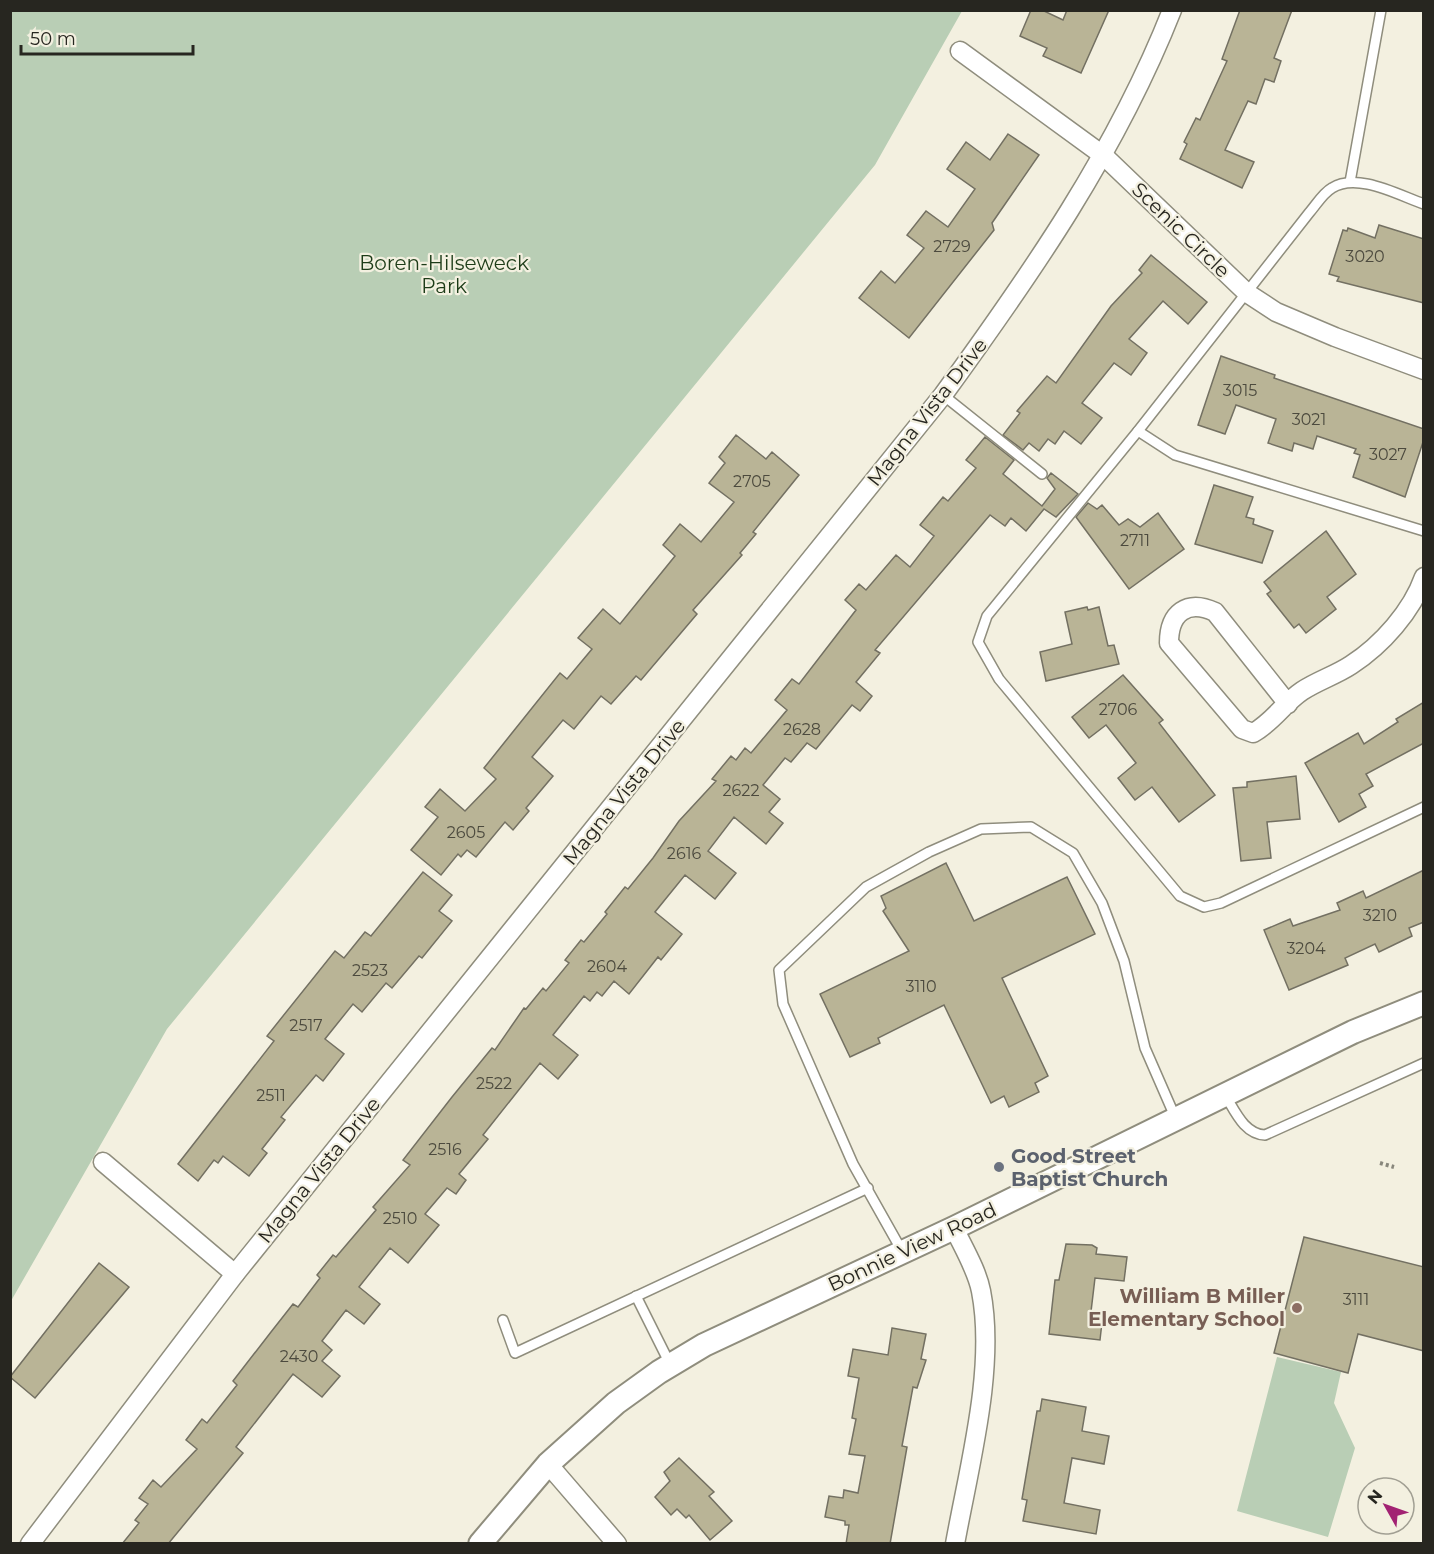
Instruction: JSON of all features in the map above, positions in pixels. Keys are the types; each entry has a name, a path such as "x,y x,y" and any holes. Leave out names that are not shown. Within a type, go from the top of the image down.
{"street":[{"name":"Magna Vista Drive","path":"30,1544 236,1274 942,395 1027,280 1104,156 1172,10"},
{"name":"Scenic Circle","path":"960,51 1104,156 1247,293 1276,312 1335,337 1424,369"},
{"path":"1288,704 1215,612 1202,606 1188,608 1175,616 1169,627 1169,643 1242,729 1253,733 1269,724 1300,692 1352,665 1390,631 1417,595 1424,577"},
{"name":"Bonnie View Road","path":"480,1544 548,1464 616,1403 704,1345 954,1228 1353,1032 1424,1003"},
{"path":"103,1162 236,1274"},
{"path":"954,1228 981,1288 987,1335 983,1382 955,1544"},
{"path":"548,1464 617,1544"}],"lane":[{"path":"1350,182 1382,10"},
{"path":"1424,204 1367,184 1350,182 1332,188 1309,213 1138,431 987,616 978,642 999,679 1180,897 1204,907 1221,903 1424,807"},
{"path":"942,395 1042,474"},
{"path":"1138,431 1175,455 1424,531"},
{"path":"902,1251 853,1164 783,1004 779,970 866,887 929,852 981,829 1031,826 1073,853 1102,903 1124,961 1145,1048 1176,1119"},
{"path":"1225,1095 1245,1126 1258,1135 1265,1135 1424,1063"},
{"path":"503,1320 515,1353 868,1188"},
{"path":"636,1296 671,1365"}],"path":[{"path":"1380,1163 1394,1167"}],"green space":[{"name":"Boren-Hilseweck Park","path":"11,10 962,11 875,165 167,1029 11,1301"},
{"path":"1277,1357 1341,1372 1334,1403 1355,1448 1328,1537 1237,1511"}],"building":[{"path":"1031,10 1042,10 1063,20 1067,10 1109,10 1081,73 1043,56 1047,48 1020,36"},
{"path":"1240,10 1292,10 1274,58 1281,61 1274,82 1265,79 1256,104 1248,101 1225,150 1254,162 1242,188 1180,159 1187,144 1184,142 1196,118 1200,120 1227,61 1222,59"},
{"path":"1008,134 1039,155 992,223 994,230 909,338 859,298 881,271 895,283 924,248 907,235 926,211 948,227 975,189 947,169 966,142 990,160"},
{"path":"1379,225 1424,239 1424,303 1337,281 1339,277 1329,274 1343,230 1347,231 1348,228 1375,238"},
{"path":"1151,255 1207,302 1188,324 1163,301 1129,339 1147,353 1131,375 1114,363 1082,403 1102,418 1081,444 1064,431 1055,444 1048,439 1039,451 1029,443 1023,450 1003,435 1020,413 1017,411 1047,376 1056,383 1111,306 1142,273 1139,270"},
{"path":"1221,356 1275,375 1274,378 1424,429 1424,439 1405,497 1353,477 1360,455 1354,453 1356,449 1317,436 1313,449 1294,443 1292,451 1268,443 1276,419 1236,405 1225,434 1198,425"},
{"path":"736,435 766,459 772,452 799,475 753,532 756,534 740,553 742,555 693,610 697,614 641,680 636,676 611,704 601,696 574,729 563,720 532,757 553,776 526,808 529,811 513,830 505,822 476,857 467,850 461,857 458,854 441,875 411,850 438,817 425,807 440,789 465,811 496,779 484,768 560,673 567,679 592,649 578,638 603,609 620,624 675,556 663,545 680,524 701,542 734,502 709,483 725,463 719,457"},
{"path":"985,437 1014,460 1003,474 1042,506 1055,489 1047,478 1051,473 1078,494 1056,517 1044,509 1026,531 1011,518 1005,526 990,515 875,650 880,653 856,682 872,696 860,711 852,705 816,749 807,743 791,762 785,758 763,785 780,799 769,812 783,823 766,844 734,817 708,851 736,873 715,899 685,875 655,912 682,934 661,960 658,957 629,994 614,981 602,996 597,992 590,1001 584,996 553,1035 578,1055 558,1079 540,1063 483,1135 488,1139 459,1174 466,1180 456,1194 447,1188 425,1214 439,1225 408,1263 390,1248 359,1287 380,1304 364,1324 346,1310 322,1341 332,1350 322,1361 340,1376 322,1397 293,1374 236,1447 243,1453 168,1544 122,1544 139,1523 135,1520 148,1504 139,1498 153,1480 161,1487 197,1449 186,1440 202,1419 207,1423 237,1385 233,1381 293,1304 298,1307 320,1278 317,1275 333,1255 336,1257 376,1210 373,1207 410,1165 403,1160 452,1097 492,1048 495,1050 524,1008 526,1009 543,988 546,991 569,963 565,960 581,940 584,942 625,887 628,889 653,858 679,821 716,781 712,779 731,756 736,760 745,748 751,753 787,710 775,700 792,679 799,684 856,610 845,600 859,584 866,590 896,555 910,567 934,536 920,525 943,497 948,501 976,468 966,460"},
{"path":"1214,485 1253,497 1246,517 1254,519 1253,524 1273,531 1262,563 1195,544"},
{"path":"1088,503 1097,509 1102,505 1119,525 1128,519 1140,527 1158,513 1184,549 1129,589 1076,517"},
{"path":"1326,531 1356,574 1327,597 1336,609 1306,633 1299,624 1294,628 1267,594 1271,591 1264,582"},
{"path":"1087,607 1088,610 1099,607 1108,646 1114,645 1119,664 1046,681 1040,652 1072,644 1065,612"},
{"path":"1123,675 1163,720 1159,723 1215,795 1179,822 1152,787 1135,800 1118,778 1136,763 1106,725 1089,738 1072,717"},
{"path":"1424,702 1424,743 1366,774 1373,786 1359,794 1366,807 1339,822 1305,763 1358,733 1364,744 1398,722 1396,719"},
{"path":"1296,776 1300,819 1267,822 1271,858 1241,861 1233,788 1247,787 1247,782"},
{"path":"946,863 974,921 1067,877 1095,934 1002,978 1048,1076 1035,1083 1039,1092 1009,1107 1004,1096 991,1103 944,1005 878,1038 880,1043 850,1057 820,994 909,951 883,911 886,908 881,896"},
{"path":"1424,870 1424,922 1409,928 1412,936 1379,952 1375,944 1345,958 1348,965 1289,990 1264,930 1290,919 1293,926 1340,910 1337,903 1363,891 1366,898"},
{"path":"423,872 452,895 439,911 452,921 422,958 419,956 392,988 386,983 362,1012 353,1004 325,1039 344,1054 323,1081 316,1075 281,1117 285,1120 262,1149 267,1153 249,1176 223,1156 218,1163 214,1160 198,1181 178,1164 274,1041 267,1036 335,951 344,958 365,932 371,936"},
{"path":"1304,1237 1424,1267 1424,1351 1358,1334 1348,1373 1274,1353"},
{"path":"1066,1244 1092,1245 1097,1248 1096,1254 1127,1257 1124,1281 1095,1278 1090,1320 1102,1322 1100,1340 1049,1334 1055,1280 1059,1280"},
{"path":"99,1263 129,1287 35,1398 10,1377"},
{"path":"892,1328 926,1334 921,1359 926,1360 917,1388 913,1387 902,1446 907,1447 890,1544 846,1544 849,1525 845,1525 845,1521 825,1517 829,1496 843,1498 844,1490 858,1493 865,1456 849,1454 856,1419 852,1418 859,1378 848,1376 853,1349 888,1355"},
{"path":"1042,1399 1086,1407 1082,1431 1109,1436 1104,1464 1072,1458 1064,1503 1100,1510 1096,1534 1023,1521 1027,1500 1022,1499 1037,1411 1040,1411"},
{"path":"679,1458 714,1492 709,1496 732,1521 710,1540 689,1515 686,1518 677,1509 671,1515 655,1497 670,1481 664,1472"}],"place":[{"name":"Good Street Baptist Church","path":"999,1167"},
{"name":"William B Miller Elementary School","path":"1297,1308"}]}
